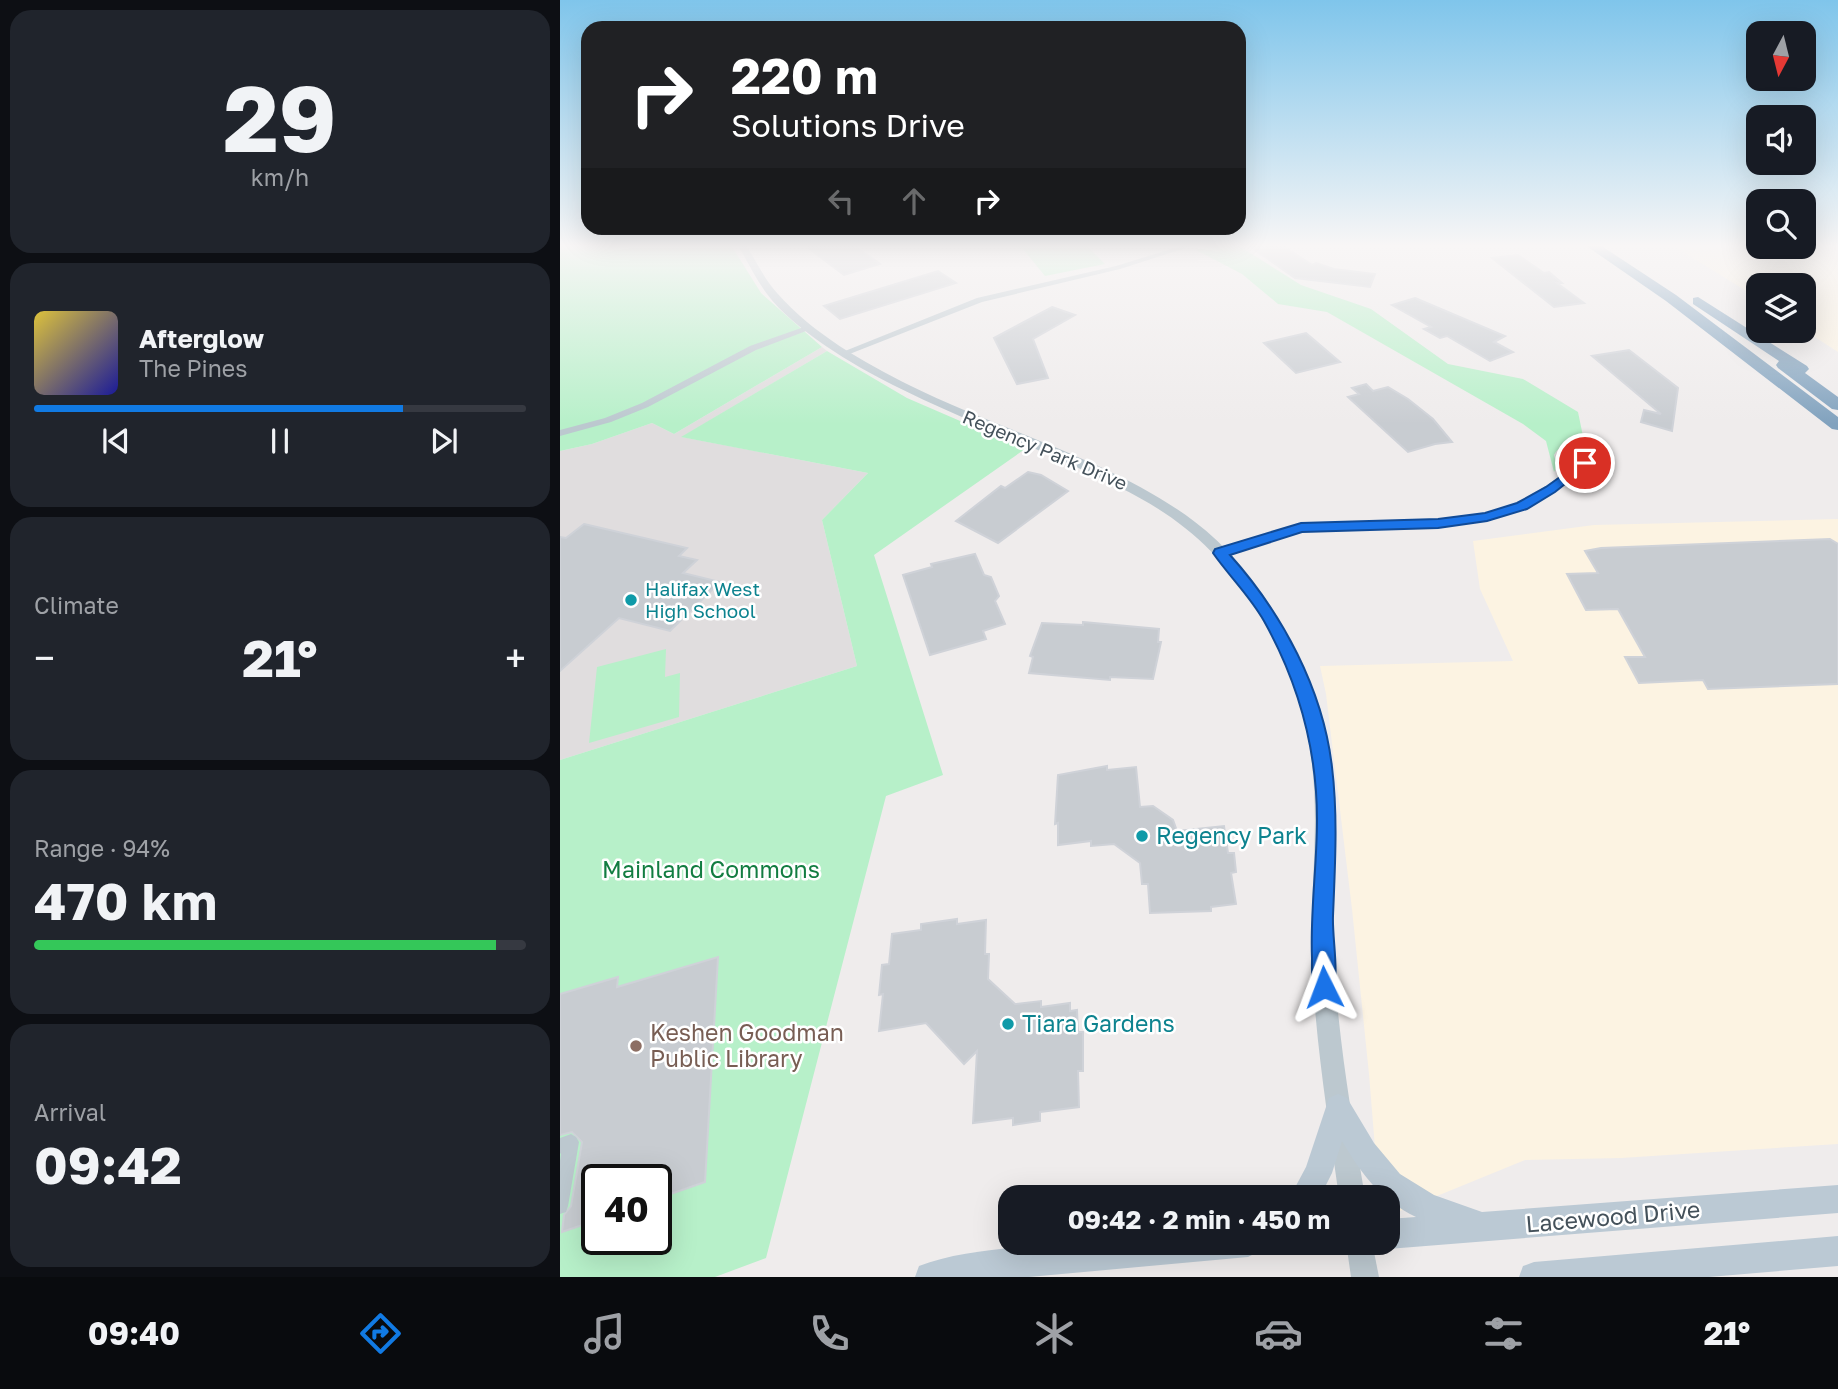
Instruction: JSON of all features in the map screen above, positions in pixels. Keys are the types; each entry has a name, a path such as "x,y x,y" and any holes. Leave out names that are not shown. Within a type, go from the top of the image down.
{"highway":[{"path":"1679,305 1838,431"},
{"path":"1680,305 1838,425"},
{"path":"1698,305 1838,405"},
{"path":"1703,305 1775,350 1838,395"}],"main road":[{"path":"1311,1185 1318,1173 1338,1107"},
{"path":"1338,1107 1375,1169 1398,1192 1434,1212 1488,1228"},
{"name":"Lacewood Drive","path":"1400,1233 1838,1199"},
{"path":"1534,1277 1838,1251"},
{"path":"930,1277 997,1265 1107,1255"}],"street":[{"name":"Regency Park Drive","path":"782,305 844,353 902,386 959,413 1101,471 1175,513 1220,553 1249,585 1271,619 1287,650 1313,721 1323,765 1326,819 1323,962 1338,1107 1350,1185"},
{"path":"844,353 968,305"},
{"path":"560,433 608,420 645,405 739,355 812,329"},
{"path":"1220,553 1301,528 1438,524 1487,517 1522,506 1551,489 1585,463"},
{"path":"560,1146 571,1142 560,1206"}],"shaded area":[{"path":"1816,305 1838,305 1838,352 1816,338"},
{"name":"Halifax West High School","path":"822,347 827,351 682,437 868,473 822,520 857,666 560,760 560,451 592,444 652,423 674,434"},
{"path":"1838,519 1838,1144 1621,1158 1525,1160 1400,1211 1400,1185 1378,1185 1352,909 1326,694 1320,666 1513,661 1480,589 1473,541 1594,525"}],"green space":[{"path":"560,305 774,305 822,347 674,434 652,423 592,444 560,451"},
{"path":"1282,305 1358,305 1371,309 1448,364 1523,379 1578,412 1585,446 1560,448 1554,455 1557,466 1554,472 1546,441 1523,424 1327,312"},
{"name":"Mainland Commons","path":"827,351 907,398 1025,449 874,555 943,775 886,796 766,1258 715,1277 560,1277 560,760 857,666 822,520 868,473 681,437"},
{"path":"666,649 665,677 680,673 679,717 589,743 597,667"}],"building":[{"path":"829,305 886,305 840,319 824,306"},
{"path":"1392,305 1431,305 1505,336 1494,342 1513,352 1490,361 1447,336 1440,338 1424,329 1431,327"},
{"path":"1052,307 1075,315 1033,339 1048,378 1017,384 994,338"},
{"path":"1306,333 1340,362 1296,373 1264,343"},
{"path":"1629,350 1678,388 1672,431 1641,422 1644,410 1661,414 1592,356"},
{"path":"1366,384 1373,391 1388,387 1408,399 1433,419 1452,442 1408,452 1348,397 1359,394 1352,388"},
{"path":"1028,472 1041,475 1068,491 998,543 956,521 1001,486 1005,488"},
{"name":"Halifax West High School","path":"584,524 687,548 679,556 697,560 683,573 720,582 670,631 619,618 560,671 560,537 566,538"},
{"path":"1830,539 1838,544 1838,684 1708,689 1703,680 1639,683 1625,657 1645,657 1618,609 1586,610 1567,574 1598,573 1585,551 1601,548"},
{"path":"975,554 984,575 991,577 999,596 995,601 1005,624 983,631 986,639 930,655 903,575 932,567 931,564"},
{"path":"1083,622 1159,629 1158,642 1161,642 1153,679 1110,677 1110,680 1029,673 1033,657 1030,656 1042,623 1083,625"},
{"name":"Regency Park","path":"1107,766 1107,770 1136,767 1140,807 1153,806 1173,820 1177,831 1224,826 1228,853 1234,853 1236,872 1231,873 1236,904 1211,907 1211,911 1150,913 1148,884 1142,884 1140,863 1114,844 1091,846 1091,841 1058,845 1058,823 1055,824 1058,775"},
{"name":"Tiara Gardens","path":"957,919 957,924 986,920 985,954 989,954 988,979 1015,1004 1041,1001 1041,1007 1070,1003 1070,1011 1077,1010 1078,1032 1083,1032 1083,1071 1078,1071 1079,1107 1040,1112 1040,1121 1013,1125 1013,1118 973,1123 977,1051 964,1064 926,1023 879,1031 883,994 879,995 882,965 889,964 892,934 921,930 921,924"},
{"name":"Keshen Goodman Public Library","path":"718,957 705,1182 672,1193 672,1164 581,1164 581,1225 562,1232 564,1215 571,1206 582,1142 572,1132 560,1135 560,994 618,977 617,987"}],"place":[{"name":"Halifax West High School","path":"631,600"},
{"name":"Regency Park","path":"1142,836"},
{"name":"Tiara Gardens","path":"1008,1024"},
{"name":"Keshen Goodman Public Library","path":"636,1046"}],"route":[{"path":"1324,987 1322,937 1326,819 1323,765 1313,721 1300,680 1271,619 1249,585 1220,553 1301,528 1438,524 1487,517 1522,506 1551,489 1585,463"}]}
